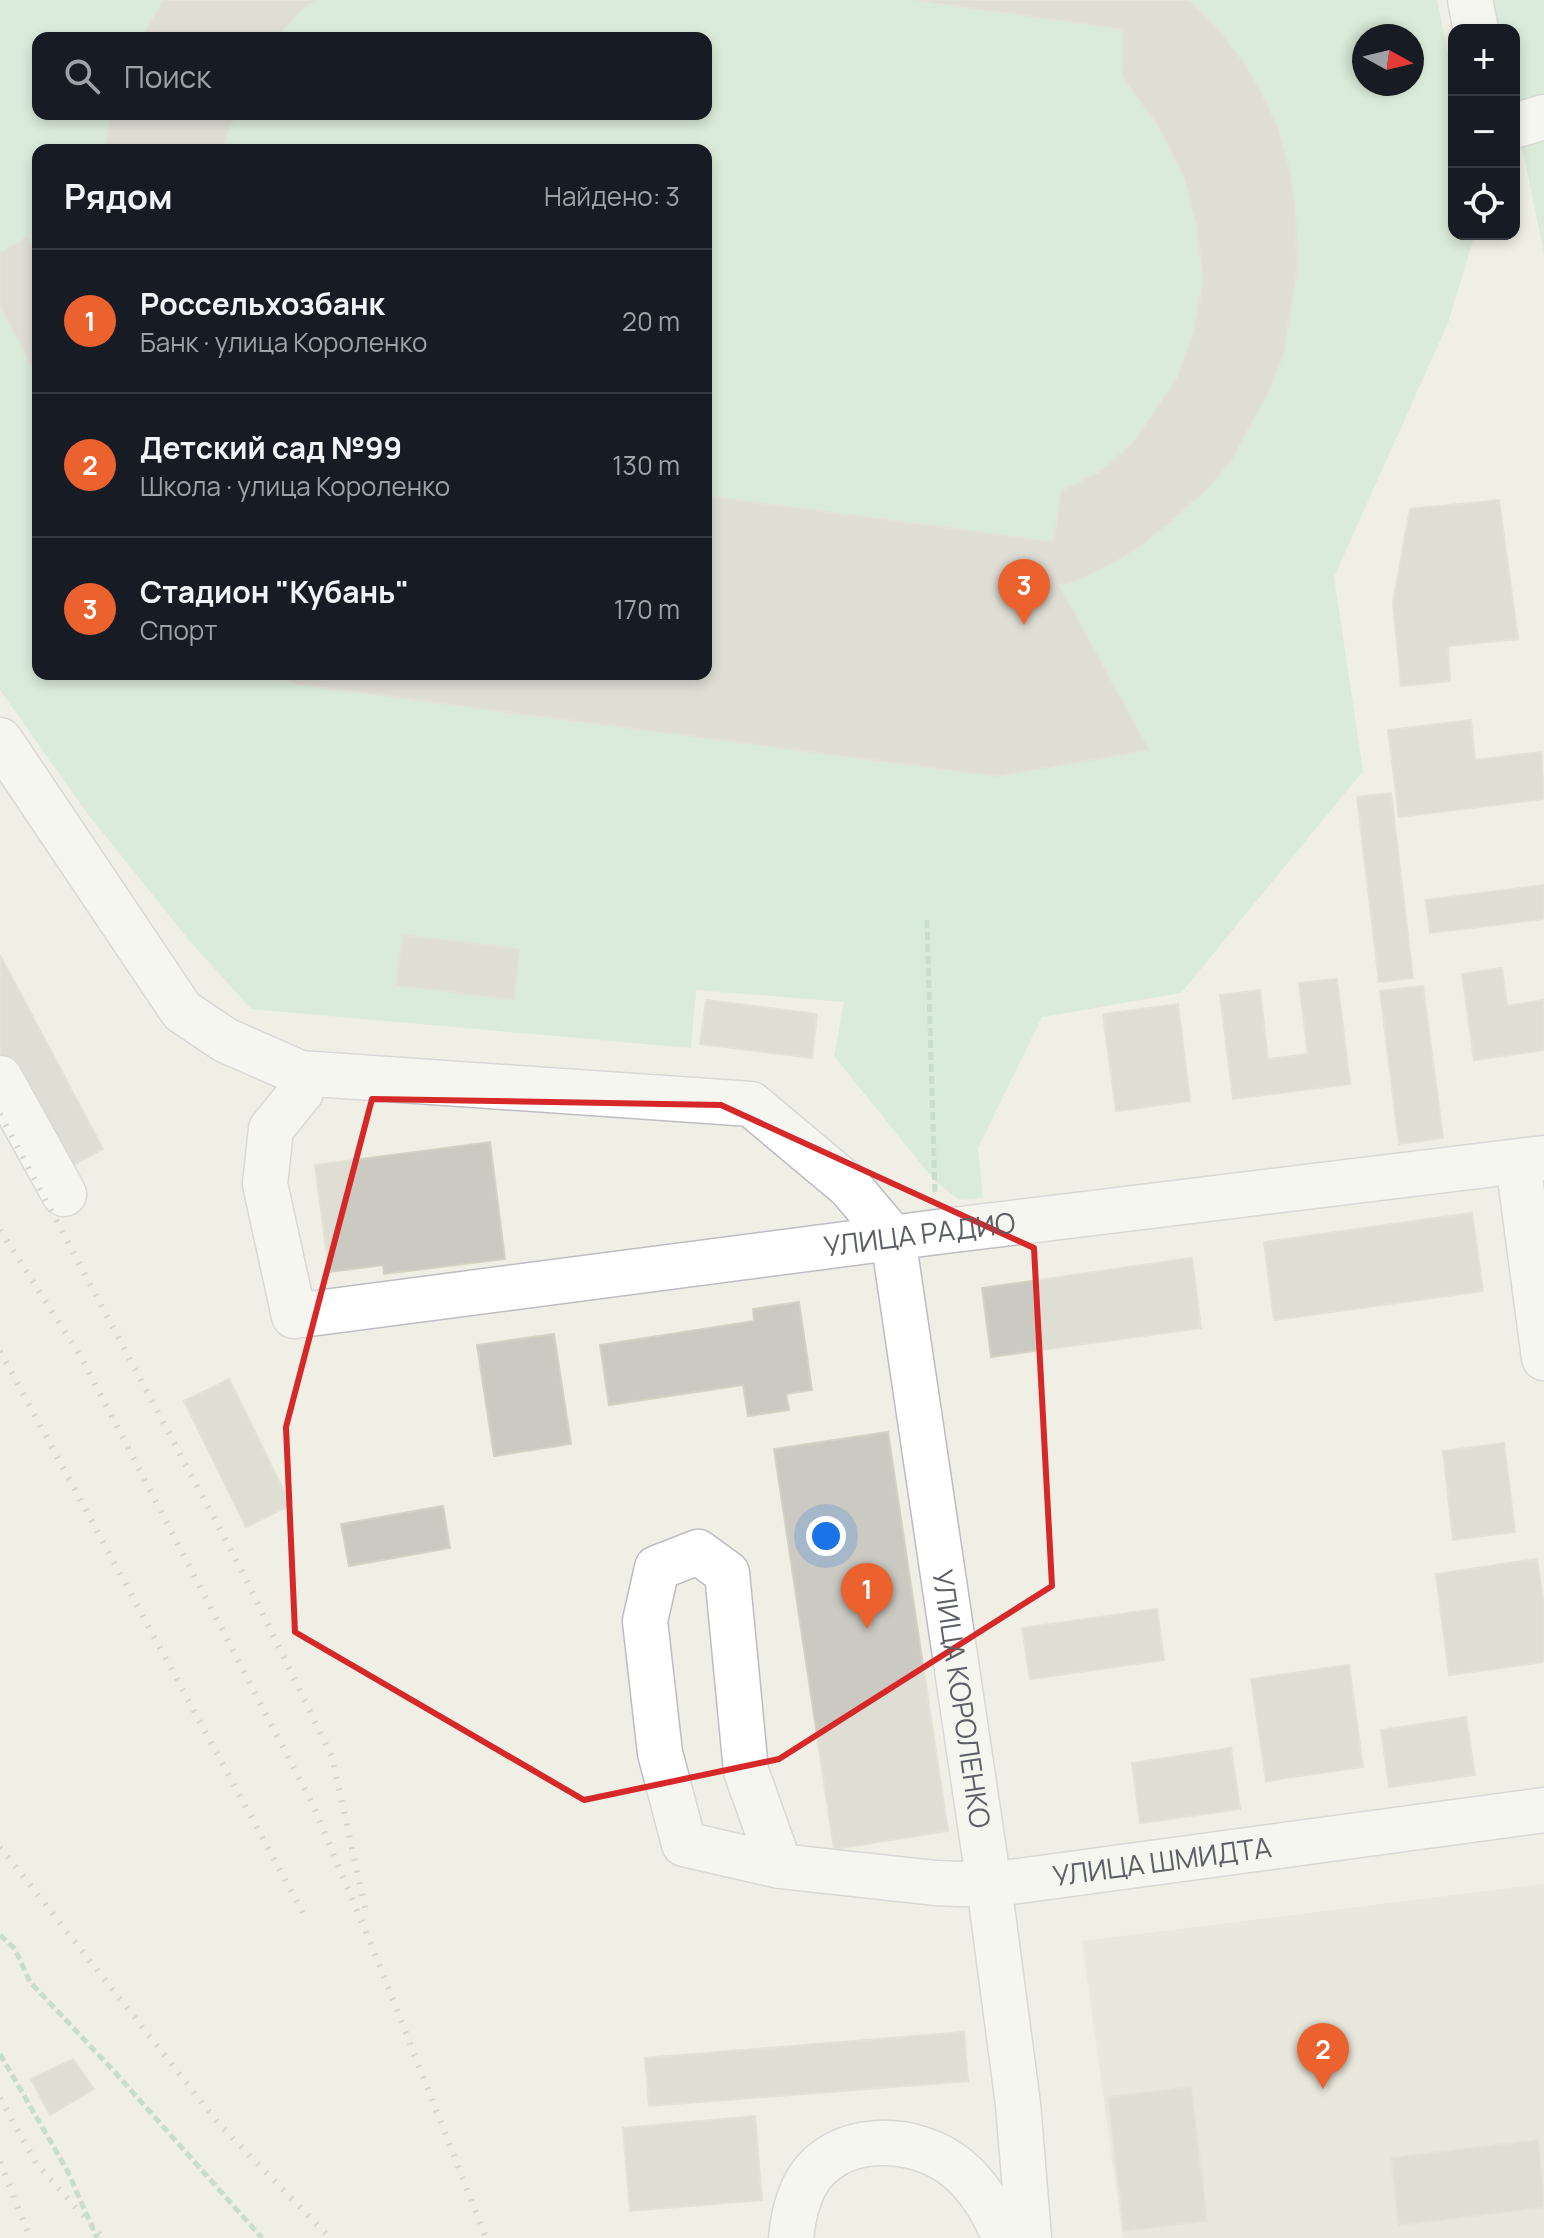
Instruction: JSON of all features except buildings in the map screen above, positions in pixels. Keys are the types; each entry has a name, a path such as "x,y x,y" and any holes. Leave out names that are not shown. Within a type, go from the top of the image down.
{"street":[{"path":"1470,0 1475,24"},
{"path":"1520,124 1544,117"},
{"path":"0,740 182,1011 225,1040 300,1073 751,1104 850,1187 893,1238"},
{"name":"УЛИЦА РАДИО","path":"300,1073 301,1092 271,1129 265,1184 294,1316 937,1232 1531,1160"},
{"path":"0,1078 64,1194"},
{"path":"1531,1160 1544,1358"},
{"name":"УЛИЦА КОРОЛЕНКО","path":"893,1238 989,1885 1024,2159 1014,2191 1007,2234"},
{"name":"УЛИЦА ШМИДТА","path":"780,1866 746,1771 727,1573 698,1552 657,1568 645,1621 660,1753 684,1844 780,1866 935,1883 989,1885 1544,1810"},
{"path":"791,2238 794,2211 806,2182 828,2160 852,2146 878,2142 901,2144 929,2152 954,2166 974,2183 1007,2234"}],"path":[{"path":"927,920 937,1232"},
{"path":"0,1935 15,1949 30,1982 262,2238"},
{"path":"0,2054 67,2170 97,2238"}],"highlighted area":[{"path":"372,1099 721,1105 1034,1248 1052,1586 779,1759 584,1800 295,1632 286,1427"}],"shaded area":[{"path":"1544,1884 1544,2238 1123,2238 1082,1941"}],"green space":[{"path":"0,0 1437,0 1448,54 1448,240 1473,240 1448,323 1334,577 1363,771 1181,993 1042,1017 978,1148 983,1198 959,1200 934,1180 834,1056 844,1002 696,990 691,1048 251,1009 189,940 87,813 0,690"},
{"path":"1492,0 1544,0 1544,253 1520,138 1520,24 1497,24"}],"railway":[{"path":"0,1114 243,1573 332,1757 366,1912"},
{"path":"0,1230 81,1357 313,1805 486,2238"},
{"path":"0,1351 303,1913"},
{"path":"0,1847 218,2123 330,2238"},
{"path":"0,2098 36,2163 103,2238"},
{"path":"0,2162 30,2238"}],"place":[{"name":"Стадион \"Кубань\"","path":"1024,625"},
{"name":"Россельхозбанк","path":"867,1629"},
{"name":"Детский сад №99","path":"1323,2089"}]}
